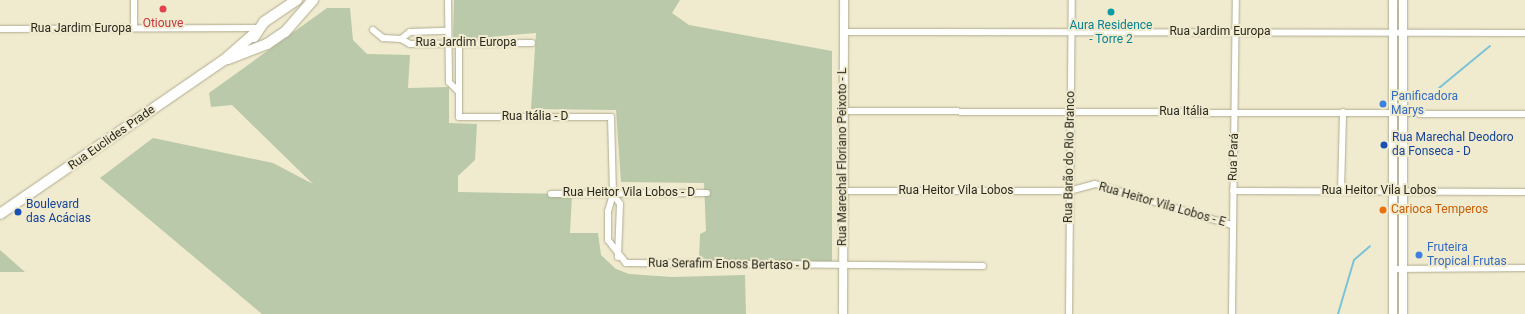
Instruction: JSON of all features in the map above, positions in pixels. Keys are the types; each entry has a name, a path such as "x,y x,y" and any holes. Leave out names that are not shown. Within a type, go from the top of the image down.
{"main road":[{"name":"Rua Euclides Prade","path":"0,214 223,61 257,30 297,0"},
{"name":"Rua Euclides Prade","path":"223,61 263,46 288,27 313,0"},
{"path":"278,13 289,17 288,27"},
{"path":"257,30 255,41 263,46"}],"street":[{"path":"134,0 134,28"},
{"path":"448,0 449,82 459,92"},
{"name":"Rua Marechal Floriano Peixoto - L","path":"843,314 844,0"},
{"name":"Rua Barão do Rio Branco","path":"1069,314 1072,0"},
{"name":"Rua Pará","path":"1232,314 1232,225 1236,113 1236,0"},
{"path":"1393,0 1393,314"},
{"path":"1403,0 1403,314"},
{"name":"Rua Jardim Europa","path":"0,29 134,28 257,30"},
{"name":"Rua Jardim Europa","path":"372,30 383,38 401,39 410,44 532,43"},
{"name":"Rua Jardim Europa","path":"401,39 410,32 448,31"},
{"path":"410,32 410,44"},
{"name":"Rua Jardim Europa","path":"844,32 1525,33"},
{"path":"459,44 459,92"},
{"name":"Rua Itália - D","path":"459,92 460,117 610,117 613,194"},
{"name":"Rua Itália","path":"843,111 1525,114"},
{"path":"1341,191 1343,112"},
{"name":"Rua Heitor Vila Lobos - E","path":"1069,191 1096,184 1232,225"},
{"name":"Rua Heitor Vila Lobos","path":"843,191 1069,191"},
{"name":"Rua Heitor Vila Lobos","path":"1233,191 1525,192"},
{"name":"Rua Heitor Vila Lobos - D","path":"551,194 708,193"},
{"path":"613,194 608,211 608,240 618,257"},
{"path":"613,194 620,204 618,257"},
{"name":"Rua Serafim Enoss Bertaso - D","path":"618,257 626,263 642,264 843,267 983,266"},
{"path":"1393,269 1525,268"}],"green space":[{"path":"454,0 680,0 672,13 689,25 832,51 832,263 699,260 700,234 706,231 704,183 621,182 616,110 531,109 536,33 453,40"},
{"path":"327,8 350,8 353,40 367,54 410,55 408,88 449,87 449,123 477,124 475,160 458,176 458,192 572,194 570,233 598,233 601,255 616,269 629,274 672,277 745,275 746,314 262,314 100,178 153,138 273,163 313,184 232,105 211,107 209,93"},
{"path":"0,250 25,272 0,272"}],"waterway":[{"path":"1439,88 1490,46"},
{"path":"1338,314 1354,260 1370,246"}],"place":[{"name":"Otiouve","path":"163,9"},
{"name":"Aura Residence - Torre 2","path":"1111,12"},
{"name":"Panificadora Marys","path":"1383,104"},
{"name":"Rua Marechal Deodoro da Fonseca - D","path":"1384,145"},
{"name":"Carioca Temperos","path":"1383,210"},
{"name":"Boulevard das Acácias","path":"18,212"},
{"name":"Fruteira Tropical Frutas","path":"1419,255"}]}
